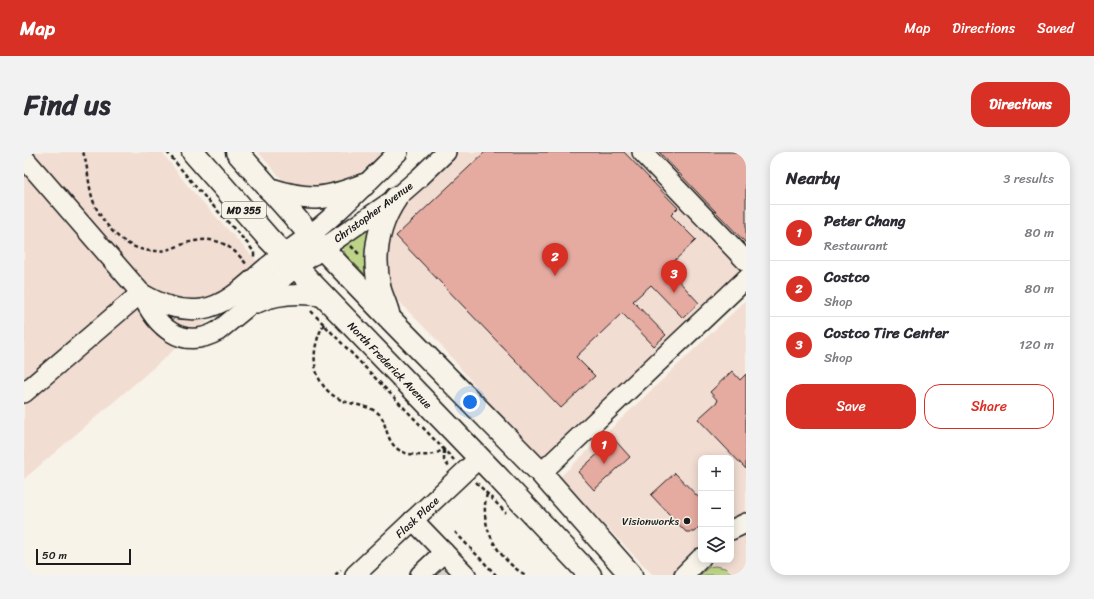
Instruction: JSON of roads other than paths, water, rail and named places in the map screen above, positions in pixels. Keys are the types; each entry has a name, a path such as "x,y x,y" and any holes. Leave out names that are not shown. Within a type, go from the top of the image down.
{"main road":[{"name":"North Frederick Avenue","path":"193,152 290,261 318,304 472,464 590,575"},
{"name":"MD 355","path":"237,152 316,241 391,320 542,473 631,575"},
{"path":"269,189 294,196 317,198 341,194 364,185"},
{"path":"391,320 380,289 376,256 381,225 386,211 396,198"}],"street":[{"name":"Christopher Avenue","path":"316,241 328,221 398,152"},
{"name":"Christopher Avenue","path":"290,261 316,241 396,198 446,152"},
{"path":"642,152 746,261"},
{"path":"25,161 140,294 146,305 159,322 170,333 184,338 202,338 218,331 247,308 290,261"},
{"path":"140,294 163,304 177,308 196,309 215,306 290,261"},
{"path":"542,473 746,279"},
{"path":"24,393 140,294"},
{"path":"247,308 264,300 282,295 310,295 318,304"},
{"name":"Flask Place","path":"355,575 472,464"},
{"path":"413,520 433,566 466,575"},
{"path":"734,529 746,523"},
{"path":"684,575 698,561"}],"tunnel":[{"path":"443,566 451,575"}],"place":[{"name":"Costco","path":"555,276"},
{"name":"Costco Tire Center","path":"674,293"},
{"name":"Peter Chang","path":"604,464"},
{"name":"Visionworks","path":"687,521"}]}
